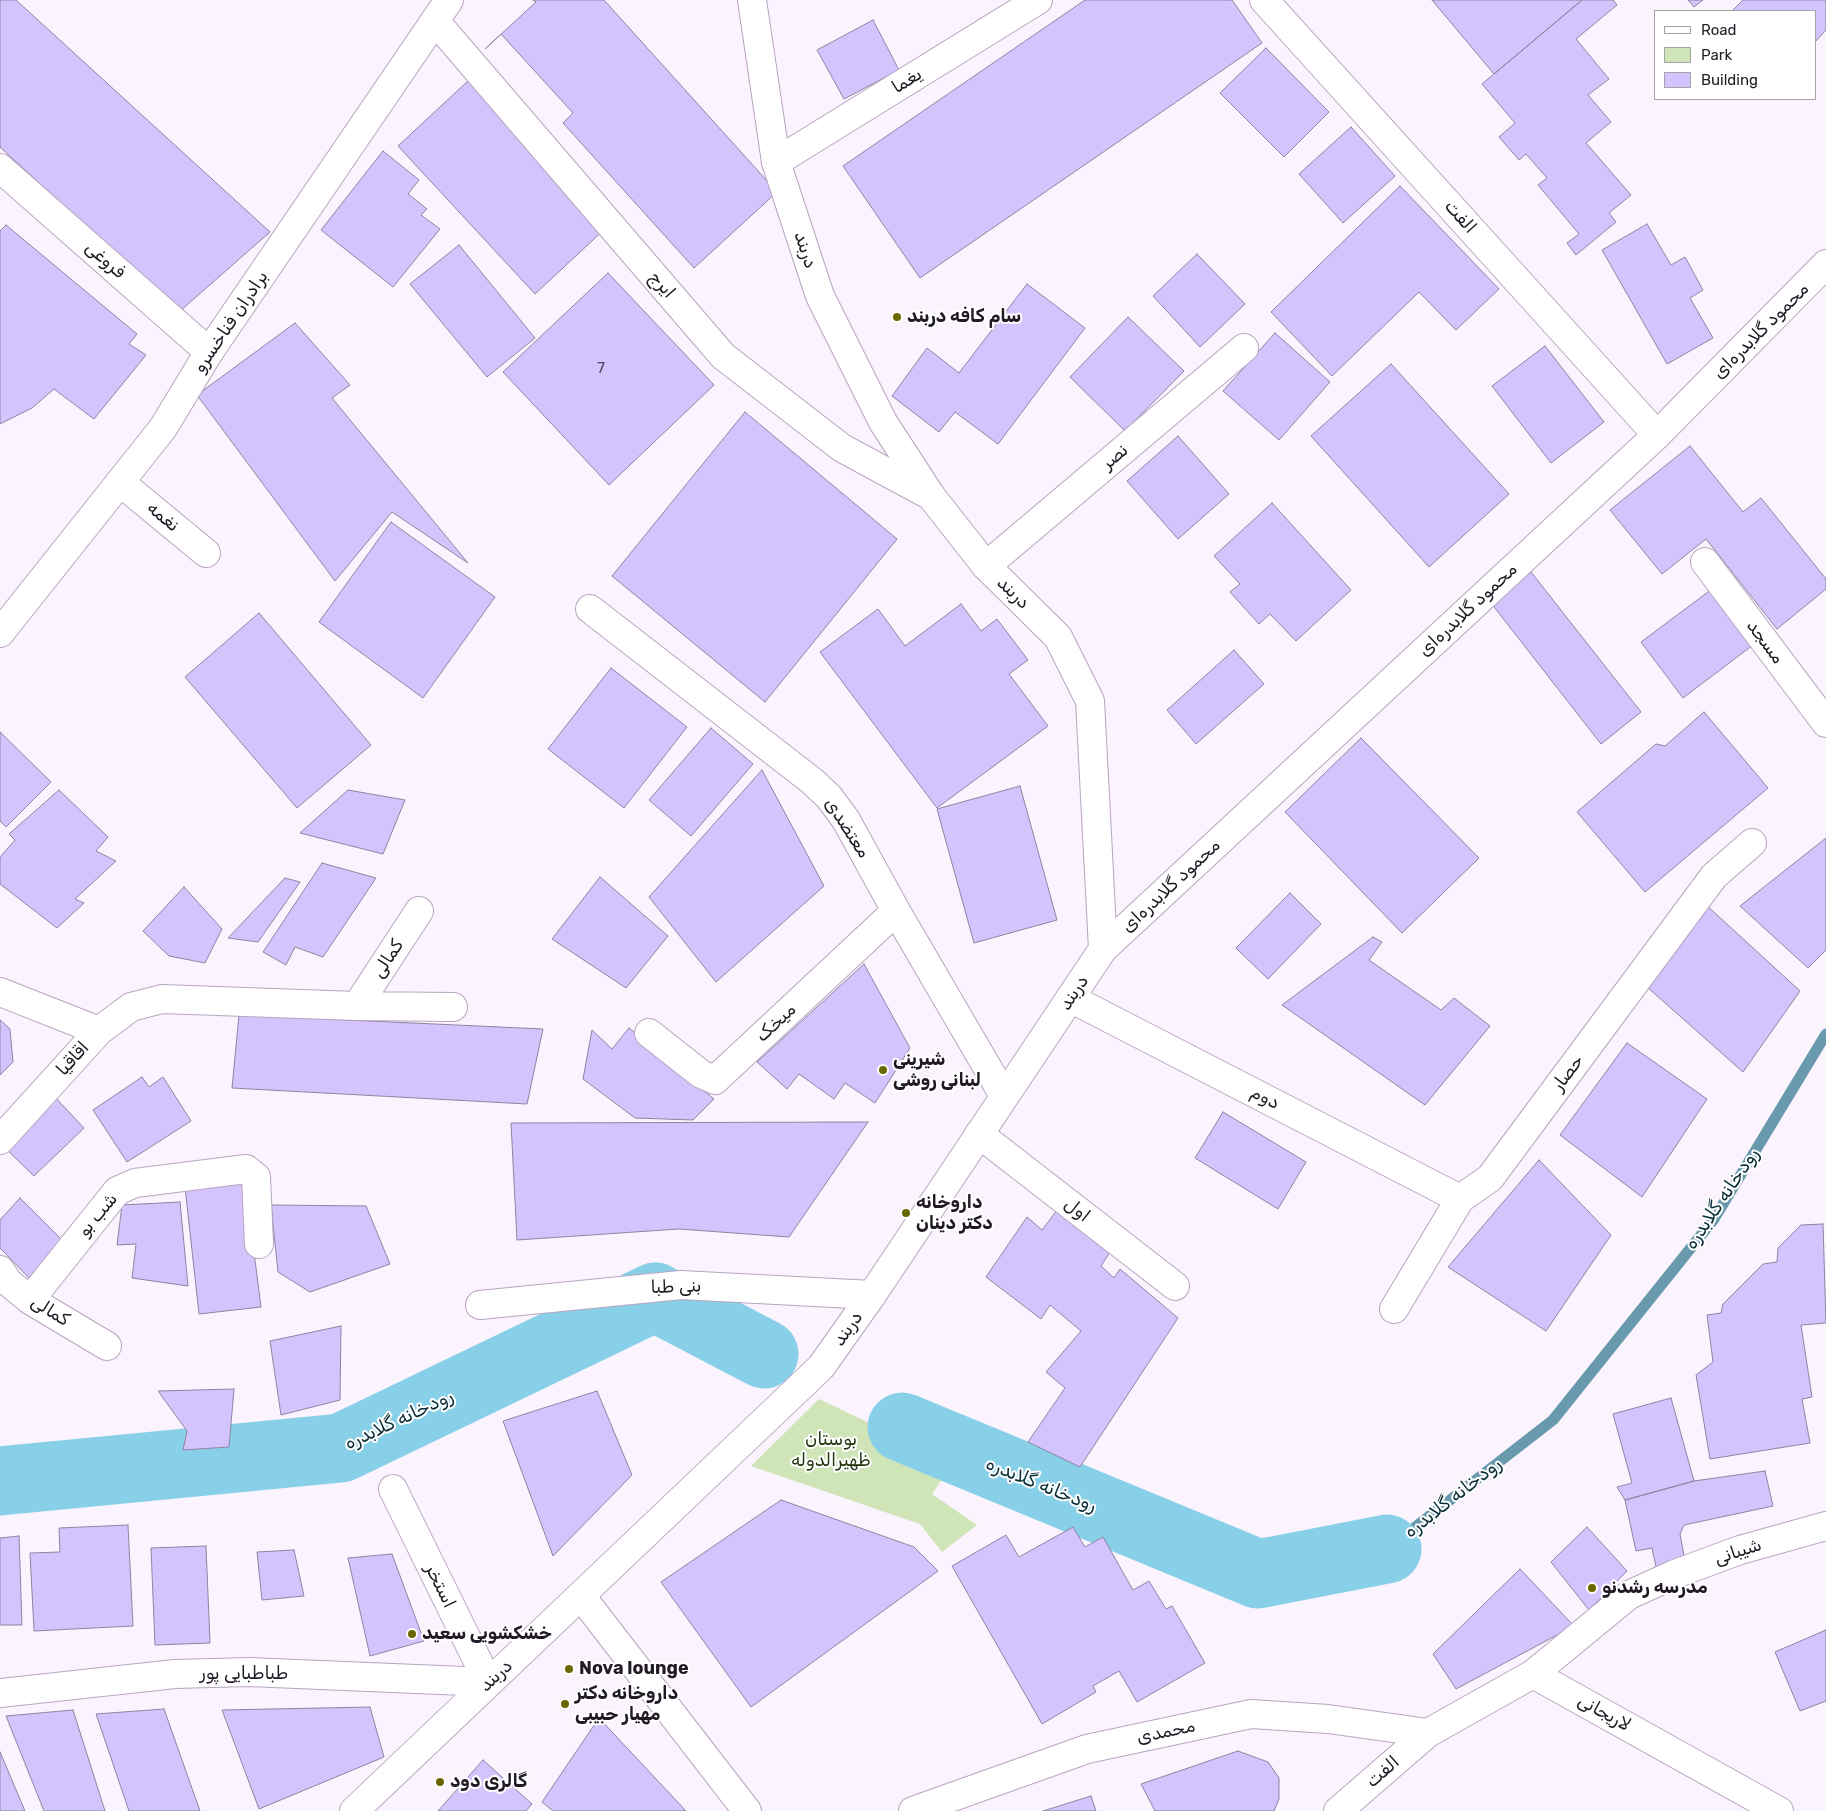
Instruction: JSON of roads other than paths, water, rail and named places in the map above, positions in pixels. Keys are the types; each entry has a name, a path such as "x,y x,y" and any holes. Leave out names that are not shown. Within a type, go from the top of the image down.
{"street":[{"name":"دربند","path":"354,1811 821,1368 872,1295 1103,949 1090,701 1058,637 986,566 931,496 883,422 820,296 776,162 752,0"},
{"name":"یغما","path":"776,162 1038,0"},
{"name":"الفت","path":"1264,0 1657,435"},
{"name":"برادران فناخسرو","path":"0,633 163,428 209,352 443,11"},
{"name":"ایرج","path":"443,11 723,356 842,448 931,496"},
{"name":"فروغی","path":"0,168 209,352"},
{"name":"محمود گلابدره‌ای","path":"1103,949 1657,435 1826,264"},
{"name":"نصر","path":"986,566 1244,348"},
{"name":"نغمه","path":"120,482 206,553"},
{"name":"مسجد","path":"1705,562 1826,723"},
{"name":"معتضدی","path":"590,609 812,781 829,797 846,820 896,911 1004,1096"},
{"name":"حصار","path":"1394,1309 1460,1198 1490,1178 1714,876 1752,843"},
{"name":"میخک","path":"649,1033 700,1074 715,1080 896,911"},
{"name":"کمالی","path":"357,1006 419,912"},
{"path":"0,992 99,1030"},
{"name":"دوم","path":"1070,998 1460,1198"},
{"name":"اقاقیا","path":"0,1140 99,1030 131,1007 162,999 357,1006 454,1007"},
{"name":"اول","path":"979,1134 1175,1286"},
{"name":"شب بو","path":"30,1300 117,1192 125,1186 246,1169 256,1177 259,1244"},
{"name":"کمالی","path":"0,1270 8,1282 30,1300 107,1346"},
{"name":"بنی طبا","path":"480,1305 681,1285 872,1295"},
{"name":"استخر","path":"393,1489 488,1682"},
{"name":"شیبانی","path":"1533,1674 1629,1595 1675,1574 1740,1550 1826,1526"},
{"path":"581,1596 747,1811"},
{"name":"طباطبایی پور","path":"0,1693 175,1674 249,1672 488,1682"},
{"path":"1428,1732 1533,1674"},
{"name":"لاریجانی","path":"1533,1674 1779,1811"},
{"name":"محمدی","path":"920,1810 1087,1749 1251,1714 1328,1719 1428,1732"},
{"name":"الفت","path":"1338,1811 1428,1732"}],"waterway":[{"name":"رودخانه گلابدره","path":"1387,1549 1553,1420 1714,1219 1826,1034"},
{"name":"رودخانه گلابدره","path":"0,1481 341,1448 655,1297 764,1354"},
{"name":"رودخانه گلابدره","path":"902,1427 1258,1574 1387,1549"}],"place":[{"name":"سام کافه دربند","path":"897,317"},
{"name":"شیرینی لبنانی روشی","path":"883,1070"},
{"name":"داروخانه دکتر دینان","path":"906,1213"},
{"name":"مدرسه رشدنو","path":"1592,1588"},
{"name":"خشکشویی سعید","path":"412,1634"},
{"name":"Nova lounge","path":"569,1669"},
{"name":"داروخانه دکتر مهیار حبیبی","path":"565,1704"},
{"name":"گالری دود","path":"440,1782"}],"park label":[{"name":"بوستان ظهیرالدوله","path":"831,1450"}]}
